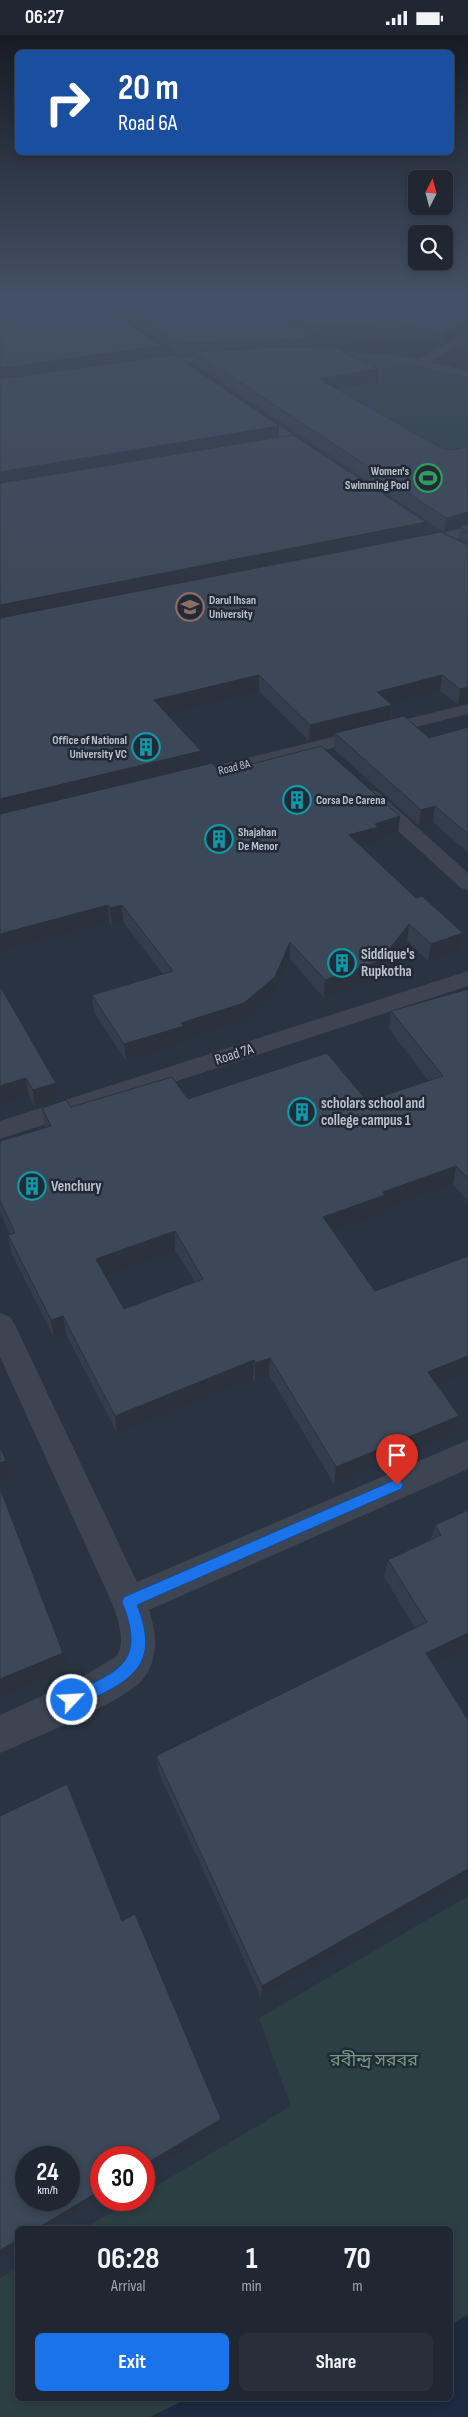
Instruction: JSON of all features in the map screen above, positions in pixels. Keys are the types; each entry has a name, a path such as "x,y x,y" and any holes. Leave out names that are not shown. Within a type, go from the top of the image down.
{"street":[{"path":"243,406 328,464"},
{"path":"270,442 290,439"},
{"path":"425,528 448,543"},
{"path":"394,549 448,543 468,531"},
{"name":"Road 8A","path":"163,784 324,753 468,709"},
{"path":"360,786 468,884"},
{"name":"Road 7A","path":"0,1130 468,978"},
{"path":"0,1325 129,1602 136,1620 139,1638 137,1653 130,1669 107,1684 0,1733"},
{"path":"129,1602 468,1453"}],"green space":[{"path":"258,406 468,406 468,529 448,535"},
{"name":"রবীন্দ্র সরবর","path":"468,1896 468,2314 453,2324 453,2226 88,2226 113,2211 155,2211 155,2186 291,2106 259,2018"},
{"path":"15,2269 15,2401 183,2401 150,2417 0,2417 0,2278"}],"water":[{"path":"468,2314 468,2417 150,2417 183,2401 453,2401 453,2324"}],"building":[{"path":"0,406 250,406 279,426 0,472"},
{"path":"276,406 367,406 441,448 449,450 468,447 468,512 446,518"},
{"path":"293,435 426,522 0,605 0,483"},
{"path":"468,524 468,532 460,526"},
{"path":"441,532 468,545 468,687 460,689 442,675 377,692 392,705 310,725 259,675 154,700 201,751 0,799 0,618"},
{"path":"404,716 429,738 468,727 468,834 435,806 421,810 335,733"},
{"path":"321,746 400,816 375,824 378,827 349,835 416,898 422,896 463,933 431,944 409,924 380,961 325,980 290,942 275,977 244,1003 181,1023 184,1026 124,1044 92,995 173,971 122,905 110,908 108,905 0,934 0,814 212,763 220,772"},
{"path":"0,986 56,1083 33,1090 26,1078 0,1086"},
{"path":"468,989 468,1179 456,1166 383,1192 385,1195 323,1217 375,1291 468,1256 468,1356 428,1372 459,1416 336,1467 270,1358 255,1363 254,1360 115,1416 63,1316 51,1320 8,1235 15,1233 0,1201 0,1141 51,1126 42,1108 66,1100 71,1107 172,1077 188,1099 327,1053 367,1101 443,1076 391,1011","holes":["175,1231 203,1279 124,1309 96,1259"]},
{"path":"0,1447 6,1461 0,1463"},
{"path":"0,1488 63,1653 0,1679"},
{"path":"468,1510 468,1633 426,1653 468,1720 468,1869 262,1986 156,1756 427,1622 388,1560 441,1535 435,1525"},
{"path":"67,1784 122,1921 135,1914 221,2119 155,2158 155,2146 90,2146 90,2197 80,2203 80,2146 15,2146 15,2211 66,2211 41,2226 15,2226 15,2242 0,2250 0,1816"}],"place":[{"name":"Women's Swimming Pool","path":"428,478"},
{"name":"Darul Ihsan University","path":"190,607"},
{"name":"Office of National University VC","path":"146,747"},
{"name":"Corsa De Carena","path":"297,800"},
{"name":"Shajahan De Menor","path":"219,839"},
{"name":"Siddique's Rupkotha","path":"342,963"},
{"name":"scholars school and college campus 1","path":"302,1112"},
{"name":"Venchury","path":"32,1186"}],"route":[{"path":"72,1700 107,1684 130,1669 137,1653 139,1638 136,1620 129,1602 397,1485"}]}
